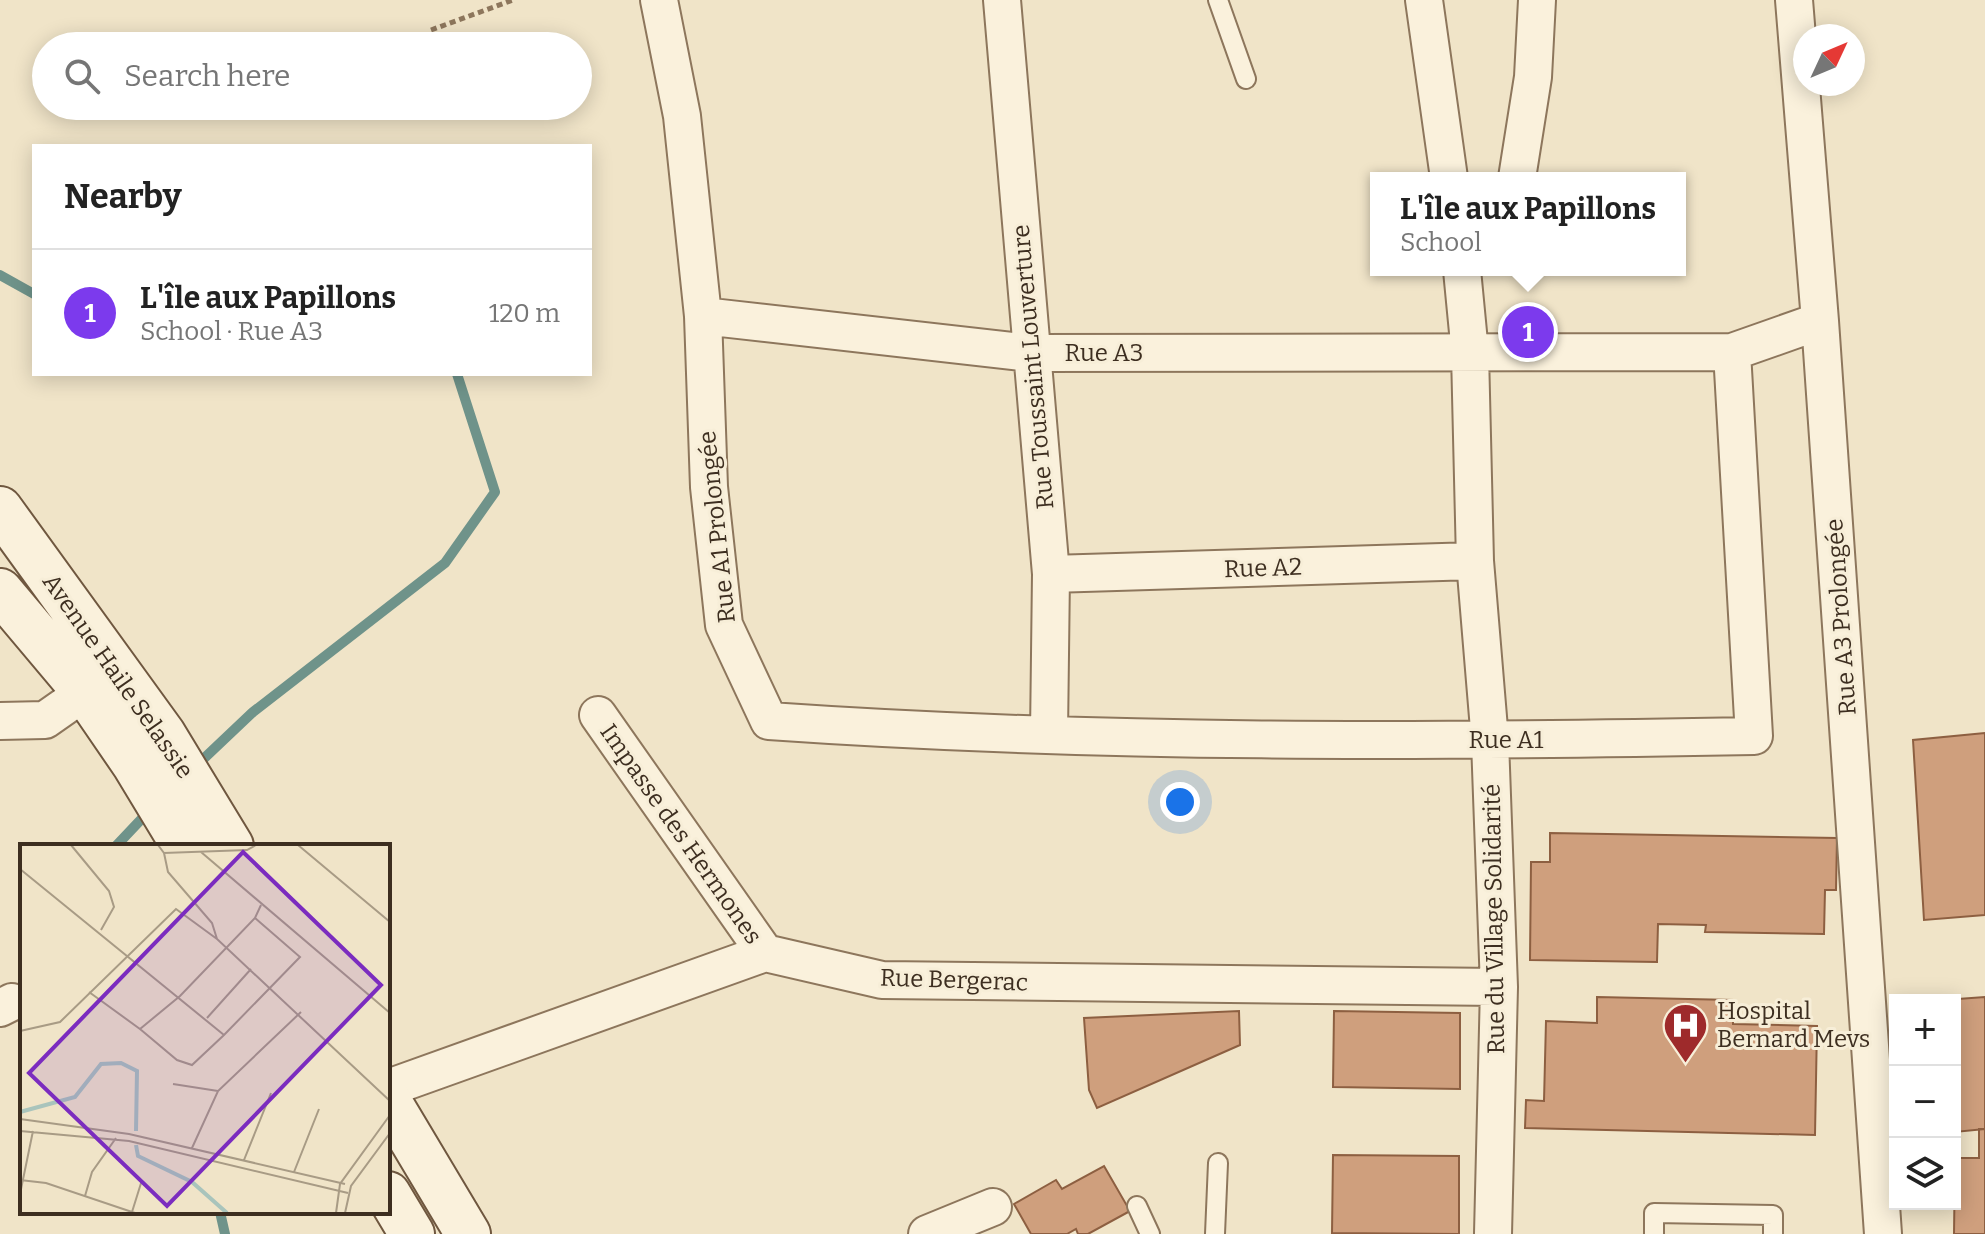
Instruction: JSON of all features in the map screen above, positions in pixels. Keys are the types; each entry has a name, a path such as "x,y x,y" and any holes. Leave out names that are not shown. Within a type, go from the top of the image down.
{"street":[{"path":"659,0 682,116 703,316"},
{"name":"Rue Toussaint Louverture","path":"1002,0 1051,574 1049,734"},
{"path":"1424,0 1448,172"},
{"path":"1518,172 1533,77 1537,0"},
{"name":"Rue A3 Prolongée","path":"1794,0 1820,321 1883,1234"},
{"name":"Rue du Village Solidarité","path":"1463,276 1470,353 1475,561 1490,741 1499,987 1493,1234"},
{"name":"Rue A3","path":"703,316 1031,353 1732,352 1820,321"},
{"name":"Rue A1 Prolongée","path":"703,316 709,487 724,625 769,721 874,728"},
{"name":"Rue A1","path":"874,728 1490,741 1754,736 1732,352"},
{"name":"Avenue Haile Selassie","path":"0,509 201,835"},
{"name":"Rue A2","path":"1051,574 1475,561"},
{"name":"Avenue Haile Selassie","path":"0,591 85,692 149,750"},
{"path":"0,721 45,720 85,692"},
{"name":"Impasse des Hermones","path":"598,715 765,953"},
{"path":"390,1087 765,953"},
{"name":"Rue Bergerac","path":"765,953 882,980 1499,987"},
{"path":"390,1103 468,1234"},
{"path":"390,1197 412,1234"},
{"path":"927,1234 993,1207"}],"lane":[{"path":"1218,0 1246,79"},
{"path":"1215,1234 1218,1163"},
{"path":"1137,1206 1150,1234"},
{"path":"1654,1234 1654,1213 1773,1215 1773,1234"}],"path":[{"path":"431,30 513,0"}],"building":[{"path":"1985,733 1985,915 1924,920 1913,740"},
{"path":"1550,833 1837,838 1836,890 1825,890 1824,934 1705,932 1706,925 1658,924 1657,962 1530,960 1531,862 1550,862"},
{"path":"1597,997 1733,1000 1733,1024 1817,1026 1815,1135 1525,1128 1526,1100 1544,1101 1546,1021 1597,1023"},
{"path":"1985,997 1985,1129 1961,1131 1961,1066 1961,999"},
{"path":"1239,1011 1240,1045 1097,1108 1089,1090 1084,1018"},
{"path":"1334,1011 1460,1013 1460,1089 1333,1087"},
{"path":"1979,1129 1985,1129 1985,1234 1954,1234 1954,1210 1961,1210 1961,1158 1979,1158"},
{"path":"1333,1155 1459,1156 1459,1234 1332,1233"},
{"path":"1104,1166 1130,1211 1088,1234 1078,1234 1076,1229 1067,1234 1031,1234 1014,1204 1056,1180 1062,1189"}],"waterway":[{"path":"0,275 32,293"},
{"path":"196,766 253,712 445,563 495,492 458,376"},
{"path":"118,844 150,810"},
{"path":"220,1214 225,1234"}],"place":[{"name":"L'île aux Papillons","path":"1528,332"},
{"name":"Hospital Bernard Mevs","path":"1686,1064"}]}
